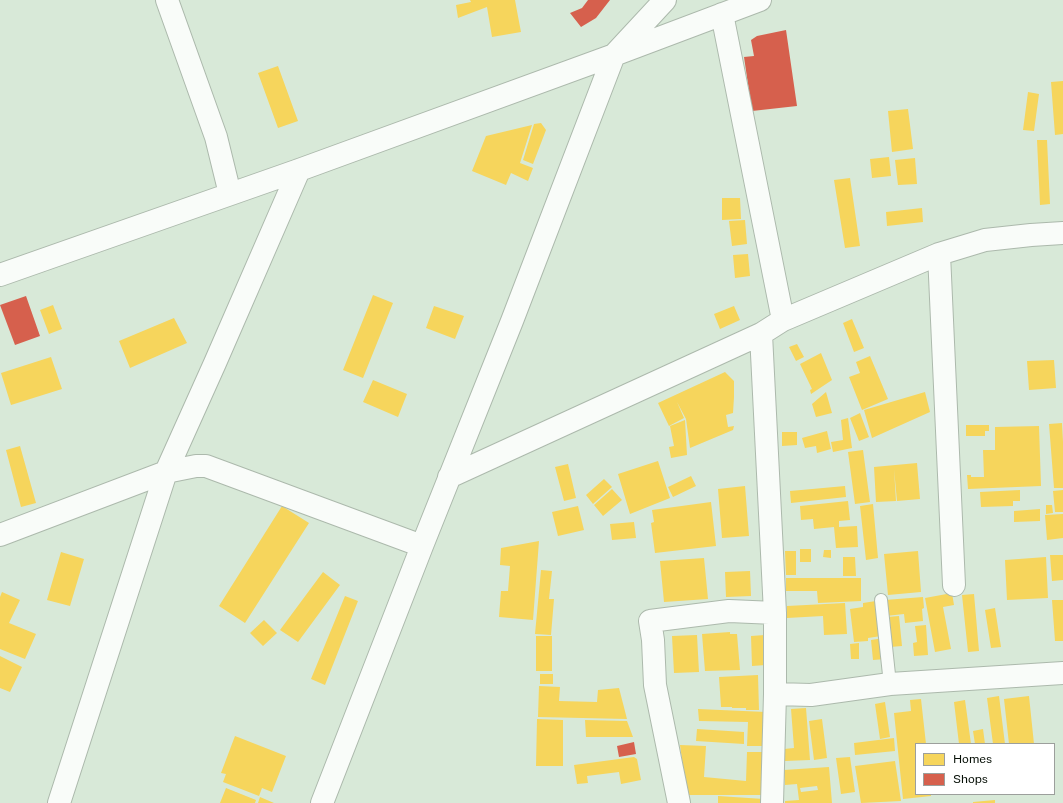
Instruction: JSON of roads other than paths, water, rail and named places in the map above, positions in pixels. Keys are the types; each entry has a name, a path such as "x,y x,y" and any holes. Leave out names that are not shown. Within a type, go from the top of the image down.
{"street":[{"path":"166,0 216,137 230,194"},
{"path":"322,803 449,477 512,321 614,55 665,0"},
{"path":"0,275 299,170 760,0"},
{"path":"722,14 783,320"},
{"path":"59,803 166,472 299,170"},
{"path":"449,477 761,334 783,320 939,254 985,240 1063,233"},
{"path":"939,254 954,585"},
{"path":"761,334 775,613 775,694 772,803"},
{"path":"0,535 166,472 196,466 206,466 422,546"},
{"path":"679,803 655,685 653,640 650,621 729,611 775,613"},
{"path":"775,694 811,695 890,684 1063,673"}],"lane":[{"path":"881,600 890,684"}]}
